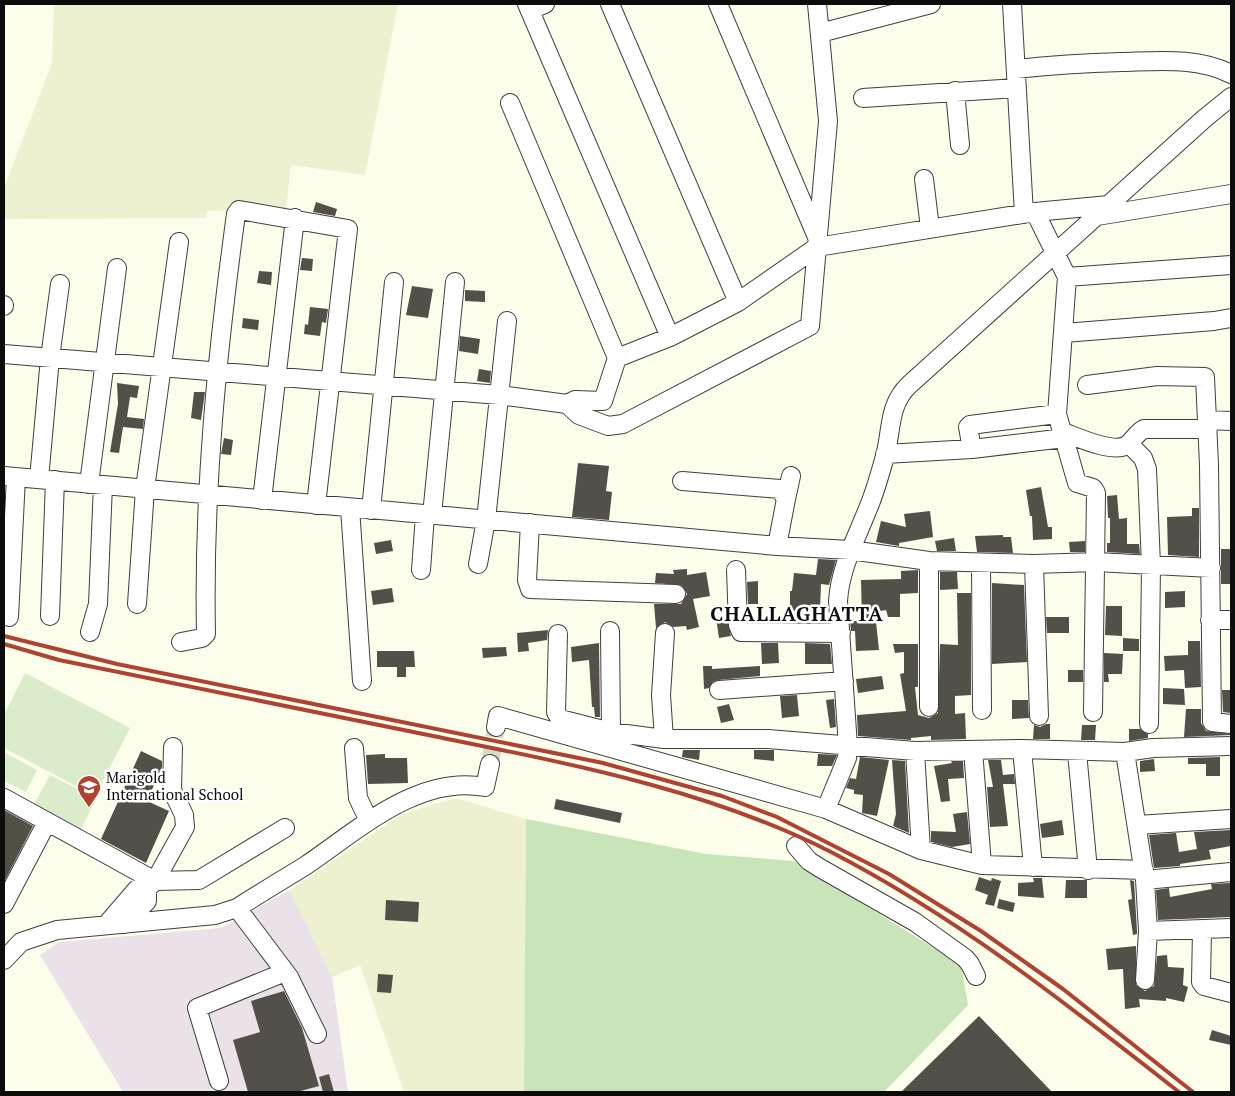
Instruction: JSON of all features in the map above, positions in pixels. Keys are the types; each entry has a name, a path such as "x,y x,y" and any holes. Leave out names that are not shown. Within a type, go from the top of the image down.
{"street":[{"path":"610,4 738,302"},
{"path":"718,4 818,243"},
{"path":"567,404 579,415 600,421 608,426 623,424 810,326 828,121 817,4"},
{"path":"820,33 931,4"},
{"path":"1012,4 1017,88 1029,213 1056,253 1067,276 1057,414 1077,483 1093,488 1096,493 1093,712"},
{"path":"534,6 670,337"},
{"path":"1016,69 1066,63 1169,61 1200,64 1231,74"},
{"path":"863,98 1017,88"},
{"path":"955,91 960,145"},
{"path":"826,809 846,758 848,746 839,592 850,550 871,501 885,454 892,413 901,393 1205,118 1231,97"},
{"path":"510,103 618,358 603,400 600,421"},
{"path":"924,178 930,228"},
{"path":"618,358 670,337 738,302 818,243 1029,213 1103,211 1231,194"},
{"path":"181,642 202,638 206,634 207,495 218,372 236,214 242,210 348,229 332,381 316,505"},
{"path":"262,500 295,218"},
{"path":"137,604 145,489 179,242"},
{"path":"1067,276 1231,265"},
{"path":"90,632 98,604 96,484 104,362 117,268"},
{"path":"371,510 394,282"},
{"path":"421,570 444,390 455,282"},
{"path":"50,616 47,480 50,358 60,284"},
{"path":"1064,333 1231,318"},
{"path":"478,564 486,520 507,320"},
{"path":"4,354 444,390 567,404 575,400 603,400"},
{"path":"1087,385 1157,376 1205,377 1208,424 1211,568 1212,722 1231,724"},
{"path":"972,449 968,427 970,425 1057,414"},
{"path":"885,454 972,449 1064,435 1091,443 1120,447 1129,444 1144,429 1231,421"},
{"path":"1070,457 1091,443"},
{"path":"1129,444 1143,458 1147,469 1151,565 1149,724"},
{"path":"9,617 10,476 777,546 850,550 929,561 1034,564 1096,562 1211,568"},
{"path":"777,546 790,476"},
{"path":"682,481 776,488 786,499"},
{"path":"350,508 362,681"},
{"path":"530,523 527,580 530,589 676,594"},
{"path":"929,561 929,707"},
{"path":"981,563 982,710"},
{"path":"1034,564 1040,716"},
{"path":"736,570 738,625 741,632 841,633"},
{"path":"1210,620 1231,620"},
{"path":"610,632 611,732"},
{"path":"664,739 661,695 666,633"},
{"path":"558,634 556,712 560,719 611,732 664,739 768,739 915,751 1022,749 1125,752 1154,748 1231,746"},
{"path":"719,690 844,681"},
{"path":"496,727 498,716 826,809 921,850 982,865 1088,870 1144,875 1231,872"},
{"path":"125,924 147,900 151,885 185,827 184,815 172,790 173,747"},
{"path":"354,748 358,798 369,821"},
{"path":"1022,749 1033,867"},
{"path":"973,750 982,865"},
{"path":"915,751 921,850"},
{"path":"1077,752 1088,870"},
{"path":"1125,752 1144,875 1148,931 1145,980"},
{"path":"4,960 21,942 56,930 215,915 237,908 369,821 407,800 446,786 469,784 485,787 490,764"},
{"path":"4,798 151,885"},
{"path":"1137,825 1231,819"},
{"path":"4,904 47,822"},
{"path":"106,925 137,889 151,885 199,880 284,828"},
{"path":"796,846 814,864 923,927 965,958 976,976"},
{"path":"237,908 285,972 317,1034"},
{"path":"1148,931 1231,928"},
{"path":"1202,930 1201,982 1204,986 1231,993"},
{"path":"219,1081 198,1008 285,972"}],"shaded area":[{"path":"290,890 332,977 348,1092 123,1092 40,955 59,942 221,928"}],"green space":[{"path":"54,4 398,4 365,175 291,165 286,208 207,211 206,218 4,219 4,188 52,63"},
{"path":"25,673 130,728 95,796 4,748 4,715"},
{"path":"4,752 37,770 26,792 4,781"},
{"path":"50,775 96,799 81,829 34,804"},
{"path":"456,798 526,819 524,1092 404,1092 360,965 332,977 290,890 402,814"},
{"path":"526,819 706,854 794,861 961,965 968,1005 884,1092 524,1092"}],"building":[{"path":"316,202 337,209 335,216 313,212"},
{"path":"302,258 313,259 312,271 300,270"},
{"path":"259,271 272,272 271,285 257,283"},
{"path":"412,286 433,289 428,318 406,315"},
{"path":"465,290 485,291 485,302 465,301"},
{"path":"310,307 328,309 326,323 322,322 320,336 304,334 305,324 308,325"},
{"path":"243,318 259,320 258,330 242,328"},
{"path":"460,336 480,339 478,354 459,351"},
{"path":"479,369 491,371 490,383 477,381"},
{"path":"117,383 139,386 137,398 130,397 127,417 144,419 143,429 123,427 119,453 110,452 118,404"},
{"path":"194,392 205,392 201,420 191,418"},
{"path":"224,438 233,440 231,455 221,454"},
{"path":"578,463 609,466 606,491 612,492 609,520 572,517"},
{"path":"1041,487 1048,527 1052,527 1052,539 1033,540 1032,516 1030,516 1026,490"},
{"path":"1117,495 1119,519 1127,518 1127,544 1139,544 1140,554 1107,552 1107,543 1110,543 1110,518 1108,518 1107,496"},
{"path":"1192,508 1199,508 1199,557 1168,555 1167,517 1192,516"},
{"path":"930,511 933,537 899,543 899,546 876,542 881,521 906,527 904,514"},
{"path":"1003,535 1003,537 1011,537 1013,553 977,552 975,536"},
{"path":"954,538 956,551 937,551 935,541"},
{"path":"391,540 393,551 376,554 374,543"},
{"path":"1085,541 1085,552 1070,552 1069,542"},
{"path":"1221,549 1231,549 1231,584 1221,584"},
{"path":"818,559 836,560 829,585 821,584 820,610 790,611 790,591 792,591 794,573 816,575"},
{"path":"687,569 687,575 706,572 710,596 693,599 699,627 687,630 686,626 673,627 665,622 656,628 654,604 681,604 687,594 681,585 655,583 656,573 674,574 673,570"},
{"path":"918,570 918,593 900,594 900,617 888,617 886,610 875,612 879,650 856,651 855,631 851,631 850,621 862,621 861,580 901,579 901,571"},
{"path":"940,572 957,572 958,589 940,590"},
{"path":"758,581 758,604 748,604 747,582"},
{"path":"992,583 1024,585 1027,662 992,664"},
{"path":"392,588 394,602 373,605 371,591"},
{"path":"1185,591 1185,607 1165,608 1165,592"},
{"path":"957,593 971,593 971,695 955,696 955,714 965,713 966,739 931,740 931,736 911,738 911,740 858,736 857,715 906,711 900,674 904,673 904,652 895,653 893,644 918,644 918,687 915,687 918,715 929,718 938,713 940,644 958,645"},
{"path":"1106,606 1122,606 1122,636 1105,635"},
{"path":"727,616 731,636 719,638 716,618"},
{"path":"1046,617 1069,617 1069,633 1047,633"},
{"path":"548,630 547,640 528,643 529,651 518,652 517,633"},
{"path":"1123,638 1139,639 1139,651 1123,651"},
{"path":"1188,641 1200,641 1201,687 1185,688 1184,670 1165,671 1164,656 1188,655"},
{"path":"599,643 600,717 595,717 594,707 592,707 589,660 572,662 571,647"},
{"path":"761,643 778,643 779,663 762,664"},
{"path":"805,643 830,644 832,664 805,664"},
{"path":"506,647 507,656 483,658 482,648"},
{"path":"377,651 414,651 415,667 406,667 406,677 397,677 397,667 377,667"},
{"path":"1104,653 1123,654 1122,674 1108,674 1109,682 1104,682"},
{"path":"703,666 712,666 712,669 760,666 760,676 718,680 713,682 709,688 704,689"},
{"path":"1068,670 1083,670 1083,682 1068,682"},
{"path":"882,676 884,689 858,693 856,679"},
{"path":"1163,688 1184,689 1185,705 1163,704"},
{"path":"1222,690 1231,690 1231,713 1223,712"},
{"path":"797,695 799,716 782,718 780,696"},
{"path":"834,699 836,727 830,728 826,700"},
{"path":"1012,700 1028,700 1029,718 1012,719"},
{"path":"729,704 734,720 721,723 717,707"},
{"path":"1186,709 1201,709 1201,723 1206,731 1231,735 1184,737"},
{"path":"1050,724 1050,739 1033,739 1034,725 1040,727"},
{"path":"1082,725 1096,725 1095,740 1081,740"},
{"path":"1129,729 1140,729 1148,734 1148,738 1129,741"},
{"path":"683,750 700,750 699,760 682,757"},
{"path":"754,750 774,750 774,761 754,759"},
{"path":"141,751 162,761 162,767 147,801 169,811 146,863 101,839"},
{"path":"385,754 385,758 407,758 408,783 368,784 366,755"},
{"path":"818,754 837,755 832,766 817,766"},
{"path":"860,757 889,760 877,816 862,813 863,795 854,794 854,790 846,788 850,778 856,779"},
{"path":"1220,757 1220,776 1206,776 1206,764 1188,764 1188,758"},
{"path":"1154,759 1155,771 1140,772 1140,761"},
{"path":"892,760 905,761 909,833 893,826 896,814"},
{"path":"988,760 1001,760 1003,775 1014,774 1015,784 1003,784 1008,826 990,827 987,787 993,787"},
{"path":"951,761 963,761 964,778 948,779 950,801 941,802 934,766 952,763"},
{"path":"556,799 622,813 620,823 554,809"},
{"path":"4,810 33,826 4,882"},
{"path":"967,812 970,844 952,847 931,842 931,831 956,832 953,814"},
{"path":"1062,820 1064,835 1042,838 1040,824"},
{"path":"1231,830 1231,846 1209,850 1211,859 1180,864 1180,866 1154,868 1149,835 1176,833 1179,852 1197,849 1194,832"},
{"path":"979,877 991,881 992,878 1001,881 994,906 985,904 988,895 975,890"},
{"path":"1033,878 1042,878 1044,898 1018,896 1018,883 1034,882"},
{"path":"1066,880 1087,880 1087,898 1065,898"},
{"path":"1130,880 1134,881 1137,931 1137,934 1133,935 1128,900 1132,899"},
{"path":"1231,883 1231,917 1158,920 1156,890 1169,888 1170,897 1212,889 1211,884"},
{"path":"999,899 1015,903 1013,912 997,908"},
{"path":"386,900 419,902 418,922 385,920"},
{"path":"1136,946 1136,985 1145,991 1154,986 1157,956 1167,955 1168,967 1184,968 1183,985 1188,987 1184,1002 1166,998 1166,1001 1139,999 1140,1007 1125,1009 1123,969 1108,970 1106,949"},
{"path":"378,974 393,975 391,993 377,992"},
{"path":"284,991 302,1028 319,1086 297,1092 248,1092 233,1040 260,1032 251,1001"},
{"path":"979,1016 1052,1092 901,1092"},
{"path":"1212,1030 1231,1036 1231,1045 1209,1040"},
{"path":"329,1074 334,1092 323,1092 319,1077"}],"tunnel":[{"path":"490,764 496,727"}],"railway":[{"path":"4,636 117,664 603,763 722,796 777,817 889,874 981,931 1063,989 1193,1092"},
{"path":"4,644 59,660 589,769 688,795 785,830 878,877 967,934 1096,1027 1179,1092"}],"place":[{"name":"Marigold International School","path":"89,808"}],"district":[{"name":"CHALLAGHATTA","path":"797,614"}]}
